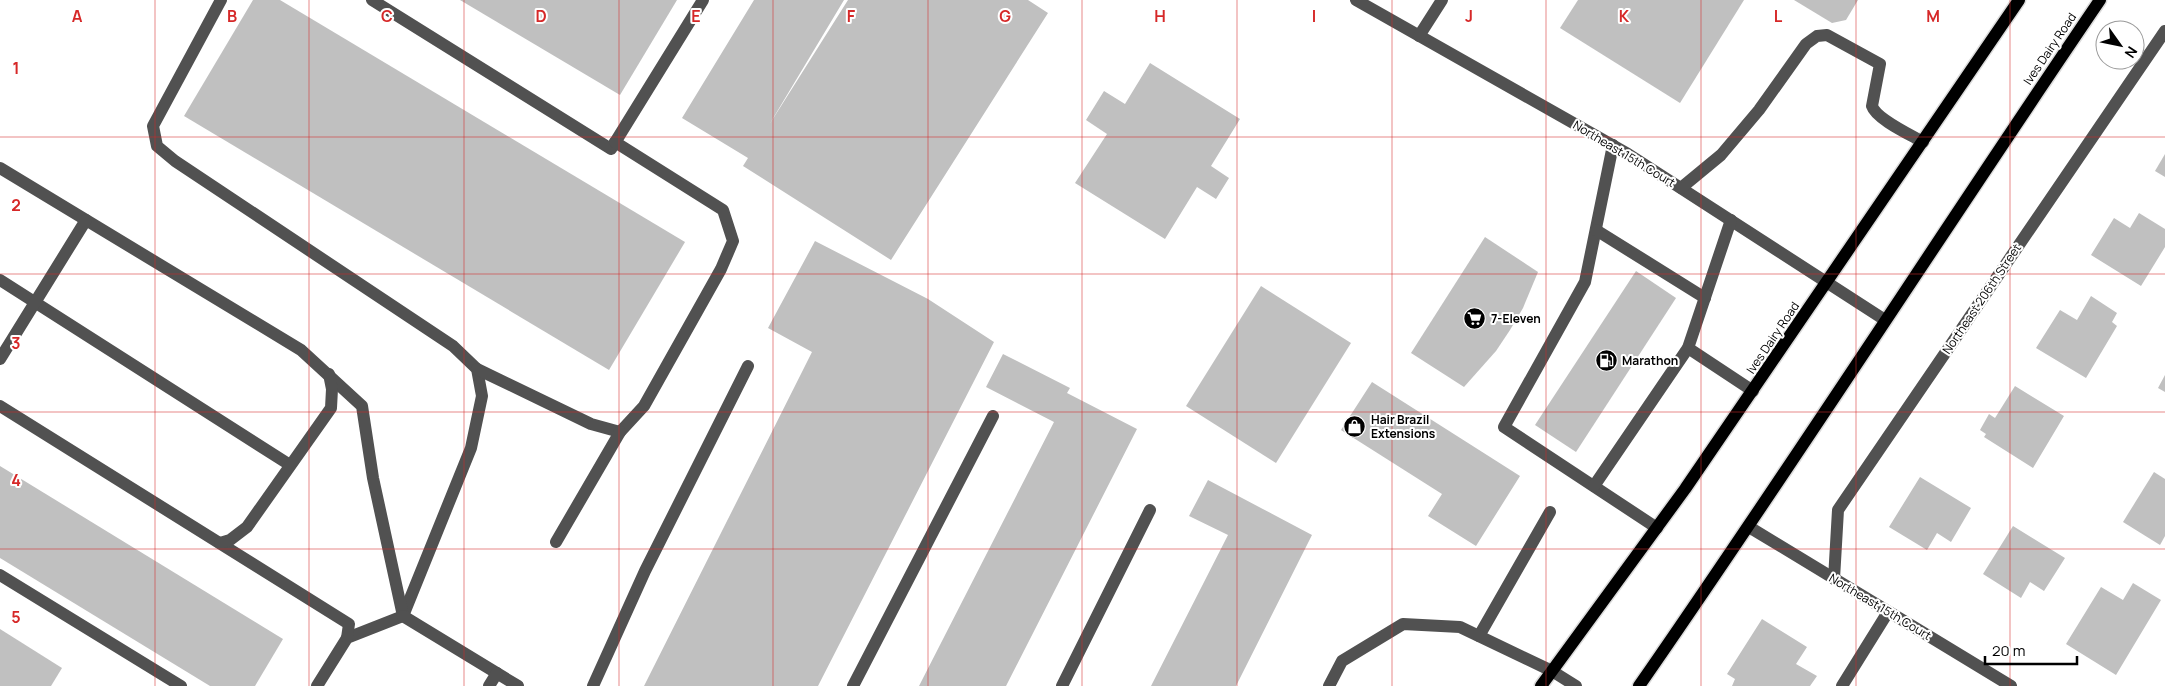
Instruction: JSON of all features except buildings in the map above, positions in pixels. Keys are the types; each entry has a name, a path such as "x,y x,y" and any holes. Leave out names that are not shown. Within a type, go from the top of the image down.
{"main road":[{"name":"Ives Dairy Road","path":"1541,686 1657,528 1753,391 2019,0"},
{"name":"Ives Dairy Road","path":"1639,686 1749,527 1885,320 2100,0"}],"street":[{"path":"221,0 153,126 157,146 175,161 453,346 477,369 592,424 620,432"},
{"path":"372,0 611,149 702,0"},
{"name":"Northeast 15th Court","path":"1356,0 1613,145 1885,320"},
{"path":"1419,36 1442,0"},
{"name":"Northeast 206th Street","path":"1834,579 1838,510 2165,31"},
{"path":"1682,188 1722,155 1759,110 1806,44 1817,36 1827,35 1880,64 1872,106 1874,110 1881,117 1923,142"},
{"path":"556,542 620,432 644,406 721,270 733,241 723,210 615,142"},
{"path":"1613,145 1585,282 1504,427 1657,528"},
{"path":"0,168 301,350 362,406 373,478 403,616 518,686"},
{"path":"0,359 86,220"},
{"path":"1594,486 1688,348 1732,220"},
{"path":"1596,230 1705,298"},
{"path":"0,280 290,465"},
{"path":"1688,348 1753,391"},
{"path":"593,686 645,572 748,366"},
{"path":"347,638 403,616 471,448 482,396 477,369"},
{"path":"220,543 230,540 247,527 331,408 332,389 329,374"},
{"path":"0,406 349,624 347,638 317,686"},
{"path":"853,686 993,416"},
{"path":"1062,686 1150,510"},
{"path":"1479,636 1550,512"},
{"name":"Northeast 15th Court","path":"1749,527 2011,686"},
{"path":"0,575 181,686"},
{"path":"1842,686 1888,612"},
{"path":"1329,686 1342,661 1404,624 1460,627 1552,671 1576,686"},
{"path":"489,686 497,673"}],"place":[{"name":"7-Eleven","path":"1475,319"},
{"name":"Marathon","path":"1606,361"},
{"name":"Hair Brazil Extensions","path":"1355,427"}]}
